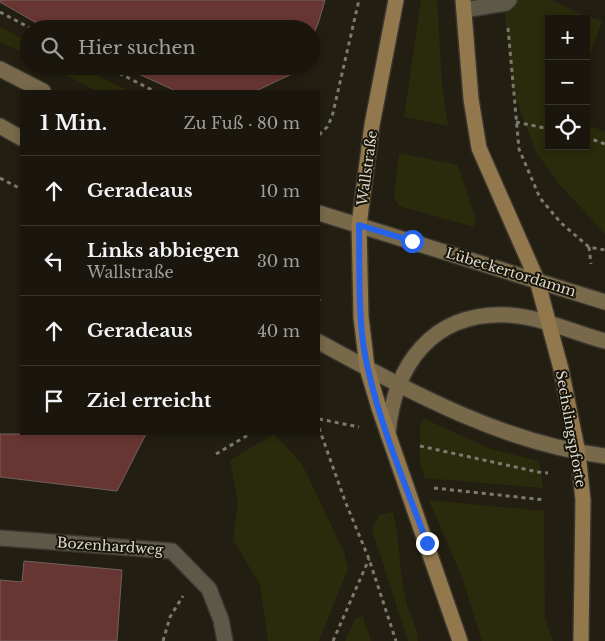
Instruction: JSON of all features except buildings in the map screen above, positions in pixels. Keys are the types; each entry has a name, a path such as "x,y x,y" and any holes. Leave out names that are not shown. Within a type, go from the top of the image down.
{"main road":[{"name":"Wallstraße","path":"367,368 361,317 359,225 372,126 396,0"},
{"path":"464,5 471,99 479,148 537,280"},
{"path":"0,69 41,90"},
{"path":"0,126 20,137"},
{"name":"Lübeckertordamm","path":"320,213 605,302"},
{"name":"Sechslingspforte","path":"537,280 561,369 578,453 583,500 581,641"},
{"path":"388,436 393,401 411,361 427,340 436,332 458,322 489,315 510,315 550,324 605,341"},
{"path":"320,343 399,385 486,425 578,453 605,456"},
{"path":"367,368 388,436 460,641"}],"street":[{"path":"464,5 507,2"},
{"name":"Bozenhardweg","path":"0,538 172,550 209,589 221,620 225,641"}],"path":[{"path":"320,134 327,127 332,117 359,0"},
{"path":"507,2 519,149 540,198 561,223 589,247 605,250"},
{"path":"0,12 20,23"},
{"path":"123,75 152,90"},
{"path":"516,122 545,128"},
{"path":"590,138 605,144"},
{"path":"0,178 20,188"},
{"path":"589,247 591,264"},
{"path":"320,419 352,425"},
{"path":"320,431 345,501 369,559 396,641"},
{"path":"216,454 248,435"},
{"path":"422,447 538,472"},
{"path":"426,487 545,500"},
{"path":"333,641 369,559"},
{"path":"163,641 170,617 196,576"}],"shaded area":[{"path":"421,0 437,0 442,84 448,126 404,117"},
{"path":"504,0 552,0 584,15 545,15 545,150 590,150 590,126 605,131 605,234 559,184 536,152 512,89"},
{"path":"590,17 602,21 590,55"},
{"path":"0,27 20,37 20,52 0,42"},
{"path":"66,75 96,75 126,90 95,90"},
{"path":"399,153 458,165 476,220 474,227 399,206 394,198"},
{"path":"425,419 491,449 539,461 543,488 425,478 420,464 420,424"},
{"path":"275,435 302,464 344,552 348,569 319,641 268,641 260,585 233,540 238,503 230,460"},
{"path":"429,500 544,511 545,618 553,641 482,641 462,577"},
{"path":"393,512 405,597 418,641 408,641 372,530 379,515"},
{"path":"363,616 371,641 345,641 355,619"}],"route":[{"path":"412,241 359,225 361,317 367,368 388,436 427,543"}]}
